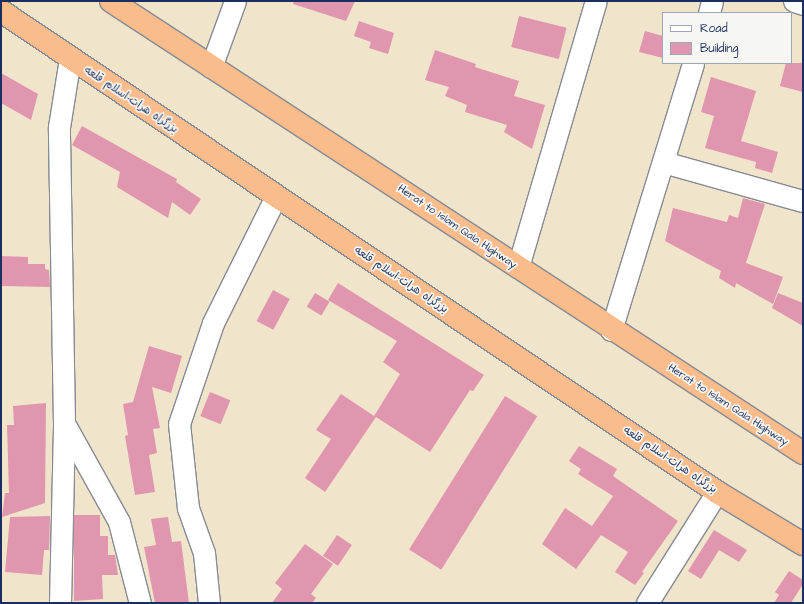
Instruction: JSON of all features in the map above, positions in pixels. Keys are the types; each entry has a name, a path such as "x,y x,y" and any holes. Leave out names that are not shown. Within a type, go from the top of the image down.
{"highway":[{"name":"Herat to Islam Qala Highway","path":"111,1 518,267 611,330 803,453"},
{"name":"بزرگراه هرات-اسلام قلعه","path":"1,11 718,492 803,544"}],"street":[{"path":"211,67 235,1"},
{"path":"518,267 596,1"},
{"path":"708,12 712,1"},
{"path":"794,1 803,4"},
{"path":"60,603 64,422 58,127 70,58"},
{"path":"611,330 693,64"},
{"path":"663,162 803,201"},
{"path":"209,603 204,553 188,508 178,424 212,323 276,196"},
{"path":"64,422 119,522 140,603"},
{"path":"647,603 718,492"}],"building":[{"path":"294,1 355,1 346,21 293,4"},
{"path":"519,16 567,28 559,59 511,47"},
{"path":"359,21 394,33 388,54 369,48 371,42 354,36"},
{"path":"645,31 662,36 662,58 639,52"},
{"path":"435,50 476,64 475,67 519,81 514,96 545,105 532,149 504,132 507,125 465,112 467,105 445,96 449,87 425,80"},
{"path":"803,63 803,92 780,86 786,64"},
{"path":"1,73 38,94 31,120 1,103"},
{"path":"711,77 756,91 741,141 778,152 772,173 755,168 756,162 705,148 714,116 701,112"},
{"path":"82,126 177,179 176,182 201,199 190,215 172,202 168,218 117,187 120,172 72,145"},
{"path":"743,198 765,204 746,263 783,277 773,304 736,283 735,288 719,278 721,271 665,241 673,208 727,222 729,215 738,218"},
{"path":"1,256 28,257 28,264 45,264 45,269 49,270 50,287 1,286"},
{"path":"338,283 484,375 473,391 470,390 430,452 376,417 325,492 305,478 331,439 316,430 341,394 374,416 400,374 383,362 397,341 328,300"},
{"path":"273,290 290,299 273,330 257,321"},
{"path":"315,293 330,302 321,315 307,307"},
{"path":"778,293 803,303 803,326 772,308"},
{"path":"149,346 182,356 171,393 152,387 160,428 153,429 157,453 149,455 155,492 135,495 125,436 128,435 123,404 133,402"},
{"path":"210,392 230,400 221,424 200,416"},
{"path":"505,396 537,416 441,570 409,549"},
{"path":"46,403 45,503 2,517 5,493 9,493 7,425 14,425 13,406"},
{"path":"579,446 617,469 613,476 678,521 642,572 644,573 635,585 615,572 628,552 601,535 576,569 542,544 565,508 592,526 613,496 578,474 581,469 569,461"},
{"path":"74,515 100,515 100,536 108,536 108,555 115,555 118,575 102,575 103,599 74,601"},
{"path":"50,516 49,550 44,550 42,575 5,572 10,517"},
{"path":"168,517 172,542 181,541 189,603 155,603 144,547 156,545 151,519"},
{"path":"714,530 747,550 739,562 719,550 701,579 688,571"},
{"path":"337,535 352,545 338,566 323,556"},
{"path":"305,544 333,564 311,594 316,598 312,603 272,603 282,589 275,583"},
{"path":"789,571 803,580 803,584 791,603 774,603 779,595 775,592"}]}
